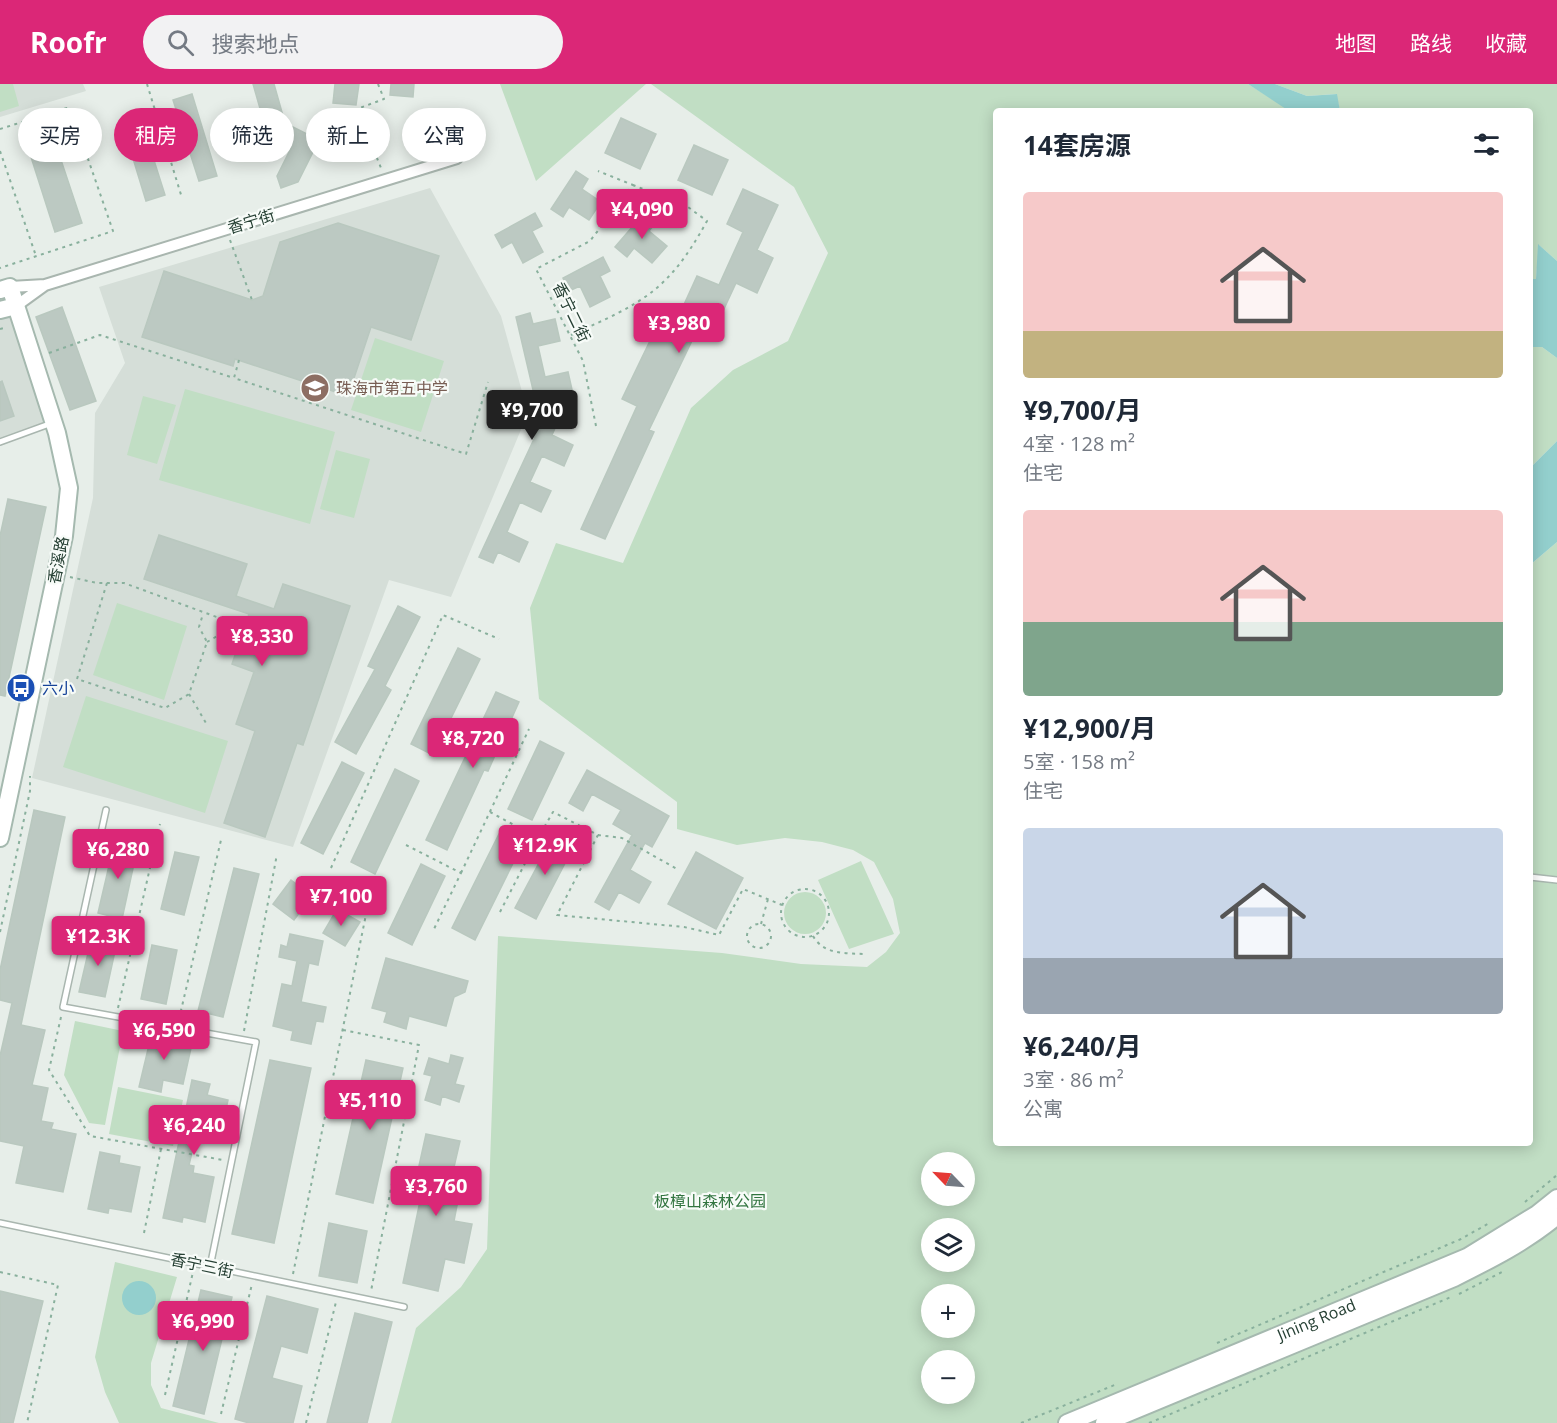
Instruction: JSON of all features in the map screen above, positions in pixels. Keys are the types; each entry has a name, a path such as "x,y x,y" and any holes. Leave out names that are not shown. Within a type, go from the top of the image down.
{"main road":[{"name":"香溪路","path":"0,838 56,574 69,488 53,423 8,308 5,289"},
{"name":"Jining Road","path":"1067,1423 1467,1257 1537,1214 1557,1198"},
{"name":"Jining Road","path":"1104,1423 1454,1278 1510,1249 1557,1216"}],"street":[{"name":"香宁街","path":"5,289 45,285 444,162"},
{"name":"香宁街","path":"8,308 45,285"}],"lane":[{"path":"0,442 53,423"},
{"path":"106,810 63,1008 256,1042 210,1267"},
{"path":"1533,877 1557,880"},
{"name":"香宁三街","path":"0,1223 404,1307"}],"path":[{"path":"147,84 182,198"},
{"path":"378,84 384,99 357,109 386,180"},
{"path":"0,129 70,107 112,231 0,268"},
{"path":"0,151 36,256"},
{"path":"571,335 633,307 669,279 688,255 707,221 688,207 597,171"},
{"name":"香宁二街","path":"596,426 584,361 536,269 590,241 633,185"},
{"path":"226,228 252,300"},
{"path":"0,329 8,327"},
{"path":"43,355 100,335 466,454 488,382"},
{"path":"234,378 239,360"},
{"path":"56,574 108,583 124,583 202,614 244,627"},
{"path":"108,583 77,679 165,708 189,694 207,642 226,631 229,622"},
{"path":"202,614 198,627 207,642"},
{"path":"331,868 444,615 499,639"},
{"path":"189,694 206,723"},
{"path":"434,929 529,729"},
{"path":"490,812 538,838"},
{"path":"500,912 553,812 598,835 622,838 677,869"},
{"path":"116,1017 160,824"},
{"path":"598,835 557,915 684,927 719,935 744,889 782,905"},
{"path":"177,1028 221,840"},
{"path":"406,845 461,873"},
{"path":"242,1040 277,854"},
{"path":"291,1284 373,880"},
{"path":"804,889 823,896 829,908 828,922 813,936 800,937 788,930 781,918 782,905 791,894 804,889"},
{"path":"761,924 768,899"},
{"path":"761,924 768,928 771,939 766,946 758,949 748,943 746,934 753,925 761,924"},
{"path":"813,936 819,946 825,949 865,954"},
{"path":"63,1008 49,1070 90,1136 232,1162"},
{"path":"343,1030 419,1045 369,1300"},
{"path":"144,1233 161,1149"},
{"path":"1524,1203 1557,1175"},
{"path":"1210,1346 1461,1239 1496,1220"},
{"path":"165,1395 194,1263"},
{"path":"0,1272 58,1285 27,1423"},
{"path":"221,1414 254,1276"},
{"path":"306,1423 338,1293"},
{"path":"1021,1423 1126,1380"}],"shaded area":[{"path":"0,84 83,84 86,91 30,108 18,108 18,112 0,117"},
{"name":"珠海市第五中学","path":"430,188 501,316 528,413 451,597 389,580 293,847 32,778 93,498 95,413 125,363 99,287"},
{"path":"16,306 53,423 0,444 0,311"}],"green space":[{"path":"0,84 13,84 19,106 0,112"},
{"path":"500,84 646,84 536,181"},
{"name":"板樟山森林公园","path":"651,84 1248,84 1286,108 993,108 993,1146 1533,1146 1533,562 1557,542 1557,1423 391,1423 416,1328 461,1287 487,1249 498,936 722,953 801,964 867,967 886,952 900,933 893,899 874,862 853,850 822,842 785,838 737,845 677,829 677,802 539,699 530,608 556,543 623,563 691,408 733,370 788,341 828,253 794,187"},
{"path":"1275,84 1557,84 1557,261 1539,245 1536,279 1533,279 1533,108 1339,108 1336,94 1307,96"},
{"path":"375,338 444,361 421,432 351,410"},
{"path":"1533,347 1542,347 1557,358 1557,441 1533,465"},
{"path":"185,389 335,432 310,524 159,480"},
{"path":"143,396 176,405 157,464 127,455"},
{"path":"336,450 370,459 354,518 320,509"},
{"path":"117,603 187,626 164,700 93,675"},
{"path":"86,696 228,741 205,813 63,767"},
{"path":"861,861 894,934 849,949 818,880"},
{"path":"805,892 820,898 826,913 820,928 805,934 790,928 784,913 790,898"},
{"path":"75,1021 123,1031 105,1125 89,1123 64,1075"},
{"path":"118,1087 183,1100 173,1146 109,1134"},
{"path":"115,1262 177,1277 151,1363 151,1385 161,1408 219,1423 119,1423 105,1392 95,1357"}],"water":[{"path":"1248,84 1275,84 1307,96 1337,94 1339,108 1284,108"},
{"path":"1538,244 1557,261 1557,358 1542,347 1533,347 1533,279 1536,279"},
{"path":"1557,441 1557,542 1533,562 1533,465"},
{"path":"139,1281 151,1286 156,1298 151,1310 139,1315 127,1310 122,1298 127,1286"}],"building":[{"path":"253,84 274,84 281,108 260,108"},
{"path":"335,84 359,84 356,105 333,103"},
{"path":"391,84 414,84 413,97 390,95"},
{"path":"192,94 196,108 176,108 173,100"},
{"path":"198,114 210,153 210,162 213,162 217,176 199,181 193,162 198,162"},
{"path":"621,118 656,134 640,169 605,153"},
{"path":"294,128 306,134 306,162 308,162 298,182 281,188 277,176 284,162 294,162"},
{"path":"694,145 728,160 712,195 678,180"},
{"path":"33,162 62,162 82,223 55,232"},
{"path":"134,162 155,162 165,195 146,201"},
{"path":"576,171 588,179 582,189 601,202 589,220 569,207 563,217 551,209"},
{"path":"743,189 778,205 757,250 773,258 757,293 736,283 716,326 702,320 649,430 654,432 605,539 581,529 637,406 622,399 662,316 676,322 697,276 719,285 743,232 727,224"},
{"path":"645,212 656,222 649,231 667,246 652,263 634,248 627,257 615,247"},
{"path":"535,213 542,226 532,231 543,252 523,263 512,242 502,248 495,235"},
{"path":"338,223 439,256 411,340 371,327 348,396 235,359 233,366 142,337 164,271 252,300 263,296 280,242"},
{"path":"603,257 610,271 600,276 610,297 590,307 580,286 569,291 563,278"},
{"path":"62,307 96,401 70,410 36,317"},
{"path":"530,313 533,324 555,319 560,341 538,346 545,377 568,372 573,394 550,399 556,426 552,435 573,445 564,466 542,456 530,482 551,491 541,512 520,502 507,532 528,542 519,562 498,552 493,563 479,557 541,424 516,317"},
{"path":"2,381 14,416 0,421 0,382"},
{"path":"8,499 46,507 5,696 0,695 0,536"},
{"path":"159,535 247,564 236,596 274,609 283,584 350,606 303,745 297,743 265,837 224,823 255,731 236,724 254,672 232,664 249,614 144,579"},
{"path":"398,606 420,617 385,686 391,690 356,754 335,742 375,669 368,666"},
{"path":"458,648 480,659 433,755 411,744"},
{"path":"496,692 519,702 488,771 484,770 447,850 426,840"},
{"path":"540,741 564,753 532,820 508,809"},
{"path":"342,762 364,773 323,854 301,843"},
{"path":"395,769 419,781 375,874 351,862"},
{"path":"587,770 669,816 652,847 645,843 630,870 651,882 639,903 619,892 609,910 595,902 632,835 613,824 621,810 592,794 583,811 569,803"},
{"path":"34,810 65,817 21,1025 45,1030 32,1085 48,1088 41,1121 53,1123 51,1129 76,1134 63,1192 16,1183 24,1146 0,1141 0,1056 12,1003 0,1000 0,970"},
{"path":"501,830 524,841 475,940 452,928"},
{"path":"555,833 575,844 536,919 515,908"},
{"path":"115,840 138,845 122,919 98,913"},
{"path":"175,852 199,857 184,915 161,909"},
{"path":"696,852 743,878 716,929 668,904"},
{"path":"421,864 445,876 412,945 388,933"},
{"path":"234,868 259,874 223,1017 198,1011"},
{"path":"291,880 312,896 294,920 273,904"},
{"path":"337,909 360,922 345,946 323,933"},
{"path":"290,934 323,941 318,965 309,963 301,1002 326,1007 323,1022 316,1021 311,1044 291,1040 293,1031 273,1026 282,984 292,986 297,961 279,957 281,945 287,947"},
{"path":"92,936 117,942 105,997 79,992"},
{"path":"152,945 177,950 166,1004 141,999"},
{"path":"386,958 468,981 465,992 454,997 446,1026 409,1016 406,1029 384,1022 387,1012 372,1008"},
{"path":"153,1028 176,1032 173,1044 191,1048 183,1084 163,1080 161,1092 139,1087"},
{"path":"451,1055 463,1058 455,1084 464,1086 459,1102 442,1096 440,1105 425,1100 432,1076 424,1074 429,1058 449,1064"},
{"path":"270,1060 311,1068 274,1243 232,1234"},
{"path":"366,1060 403,1068 373,1203 336,1194"},
{"path":"192,1080 210,1084 207,1095 228,1100 219,1141 196,1136 189,1165 194,1166 193,1173 214,1177 205,1222 183,1217 182,1222 163,1218"},
{"path":"426,1134 460,1141 448,1193 459,1195 454,1221 472,1224 464,1263 445,1259 438,1291 403,1283 425,1177 417,1175"},
{"path":"100,1152 120,1156 119,1163 140,1167 131,1212 109,1208 108,1213 88,1209"},
{"path":"329,1223 367,1231 357,1283 319,1276"},
{"path":"201,1290 232,1297 204,1414 173,1406"},
{"path":"0,1291 43,1301 13,1423 0,1423"},
{"path":"267,1296 318,1309 307,1353 281,1346 272,1378 302,1386 293,1423 249,1423 235,1419"},
{"path":"355,1313 392,1322 367,1423 327,1423"}],"place":[{"name":"珠海市第五中学","path":"315,388"},
{"name":"六小","path":"21,688"}]}
